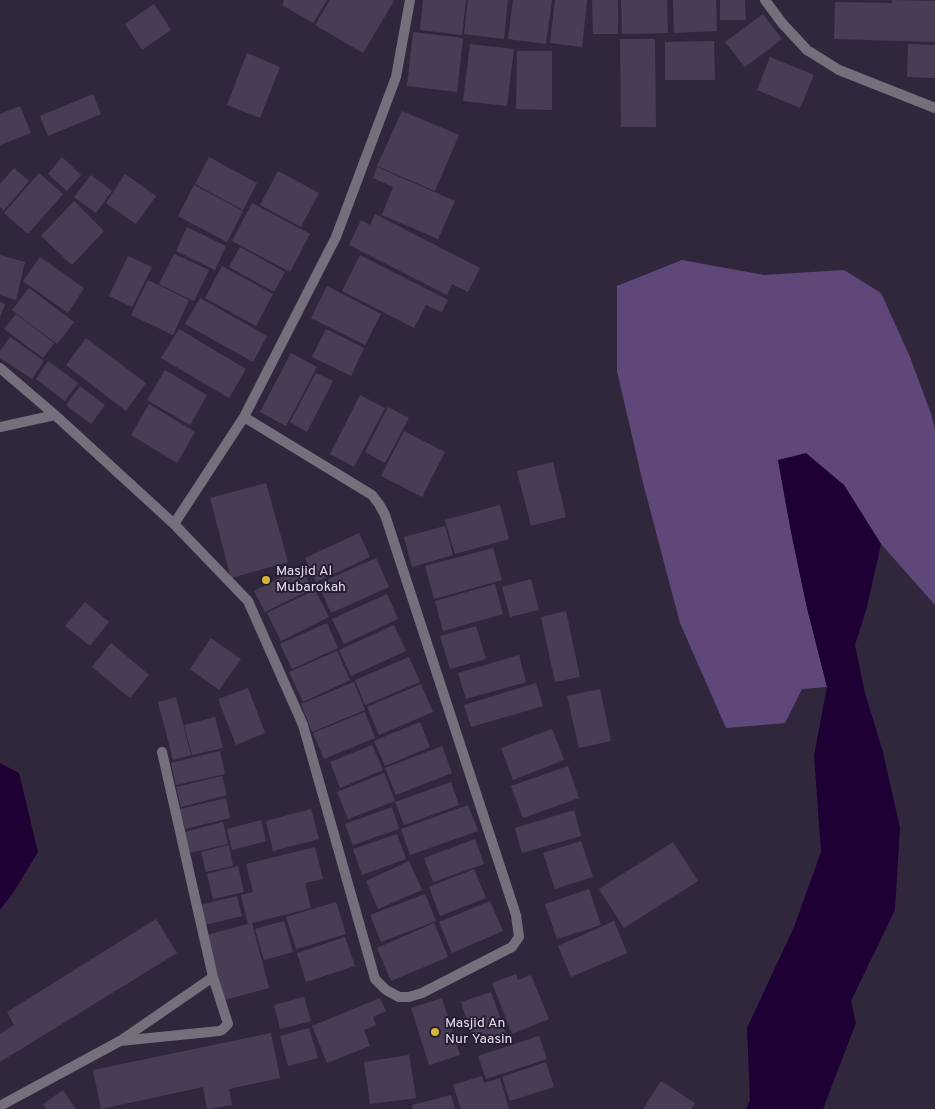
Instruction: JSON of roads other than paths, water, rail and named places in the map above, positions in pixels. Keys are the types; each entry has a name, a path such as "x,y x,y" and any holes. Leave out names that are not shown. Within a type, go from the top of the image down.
{"street":[{"path":"174,524 244,417 336,237 396,77 410,0"},
{"path":"766,0 782,23 807,50 839,70 935,108"},
{"path":"0,368 55,415 174,524 248,601 303,725 375,979 386,990 399,997 409,997 422,993 512,947 519,937 516,915 385,515 379,504 372,495 244,417"},
{"path":"0,427 55,415"},
{"path":"120,1041 219,1031 228,1024 213,977 162,752"},
{"path":"0,1106 120,1041 213,977"}],"place":[{"name":"Masjid Al Mubarokah","path":"266,580"},
{"name":"Masjid An Nur Yaasin","path":"435,1032"}]}
